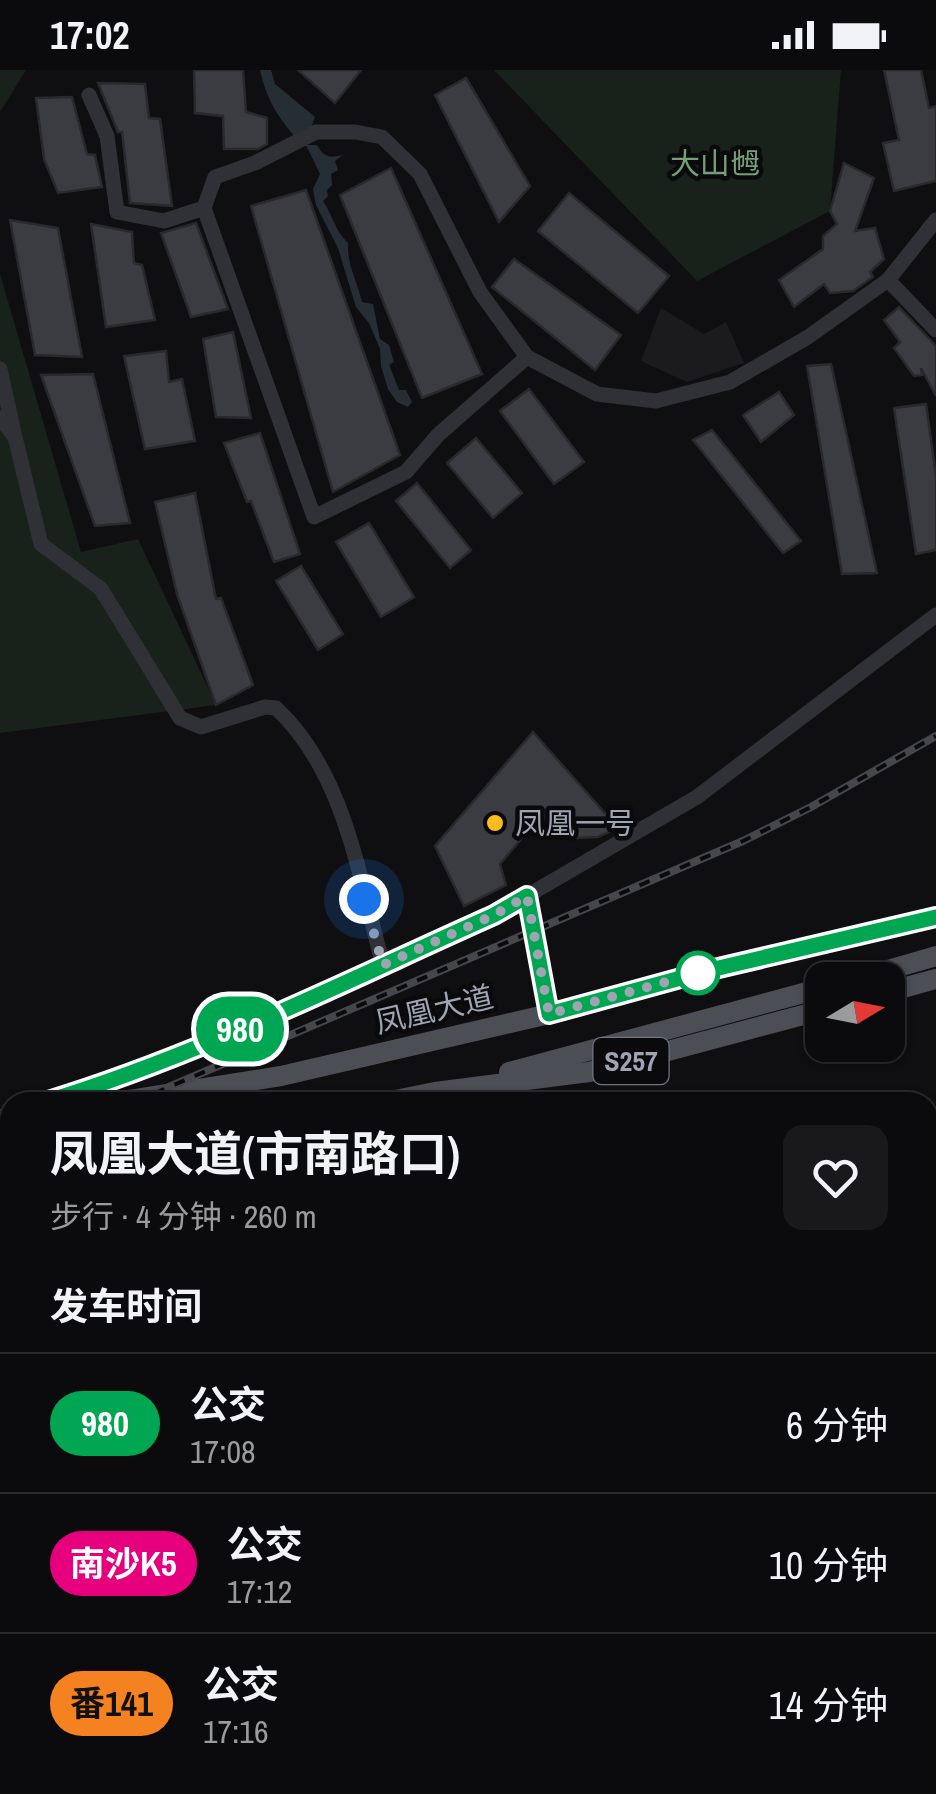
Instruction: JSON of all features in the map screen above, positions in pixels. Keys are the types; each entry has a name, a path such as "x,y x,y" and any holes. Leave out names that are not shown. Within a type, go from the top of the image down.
{"main road":[{"name":"凤凰大道","path":"180,1092 280,1076 549,1014 710,970 936,917"},
{"path":"905,966 936,958"},
{"path":"905,987 936,979"},
{"name":"S257","path":"434,1092 805,993"},
{"name":"S257","path":"434,1092 589,1072 805,1015"}],"street":[{"path":"89,94 106,136 117,212 164,221 204,208"},
{"path":"527,357 438,435 406,472 314,517 204,208 215,177 255,163 316,132 382,136 420,174 480,292 527,357 597,394 656,401 730,382 808,337 888,280 936,220"},
{"path":"888,280 936,330"},
{"path":"0,369 41,544 101,589 180,718 201,727 265,707 276,708 308,744 342,813 383,965"},
{"path":"0,418 15,437"},
{"name":"凤凰大道","path":"77,1092 140,1072 494,915 697,797 936,615"},
{"path":"527,896 549,1014"}],"shaded area":[{"path":"260,70 271,70 275,84 315,117 310,131 296,138 289,130 269,98"},
{"path":"306,145 317,145 328,156 343,155 335,161 338,170 331,174 332,185 323,201 348,243 362,302 373,304 380,339 389,345 394,362 389,365 399,390 406,390 412,402 408,407 397,402 388,389 380,349 369,323 356,307 338,248 316,205 313,189 320,174"},
{"path":"661,308 704,334 726,322 744,363 687,382 641,361"}],"green space":[{"path":"0,70 26,70 0,112"},
{"name":"大山乸","path":"494,70 841,70 830,211 697,281"},
{"path":"0,274 81,552 138,539 216,705 0,733"}],"building":[{"path":"194,70 243,70 246,112 267,118 267,144 258,149 224,149 223,116 195,113"},
{"path":"298,70 361,70 335,103"},
{"path":"884,70 921,70 929,108 936,106 936,181 894,191 883,143 899,140"},
{"path":"466,78 530,186 499,222 435,95"},
{"path":"98,83 145,84 149,118 160,119 172,206 130,203 122,132 118,132"},
{"path":"72,97 87,154 95,155 102,187 58,193 44,159 36,98"},
{"path":"844,163 874,178 855,231 875,228 884,259 870,272 873,277 853,291 830,293 824,284 794,307 779,280 823,249 823,236 837,224 830,211"},
{"path":"391,168 482,374 422,398 340,195"},
{"path":"306,190 400,455 333,492 251,206"},
{"path":"569,193 669,276 638,313 538,231"},
{"path":"10,220 58,228 82,357 35,355"},
{"path":"196,223 228,309 191,317 161,233"},
{"path":"91,224 132,232 134,263 142,265 155,320 106,327"},
{"path":"514,259 621,335 595,370 492,287"},
{"path":"899,307 936,346 936,396 921,368 922,375 914,376 894,348 900,342 884,320"},
{"path":"233,332 251,418 216,417 203,339"},
{"path":"166,351 169,382 182,379 195,441 145,449 124,356"},
{"path":"831,364 877,573 842,574 807,366"},
{"path":"93,374 130,523 95,526 41,375"},
{"path":"529,389 584,462 554,484 500,411"},
{"path":"779,392 794,415 761,442 743,415"},
{"path":"926,404 936,476 936,550 916,554 894,408"},
{"path":"712,430 801,541 783,553 693,440"},
{"path":"260,433 300,554 274,562 224,443"},
{"path":"476,438 522,493 493,518 447,463"},
{"path":"417,483 471,550 450,568 396,501"},
{"path":"195,493 216,599 221,598 253,685 216,705 177,594 155,502"},
{"path":"369,523 414,597 381,617 336,542"},
{"path":"301,566 343,634 318,650 276,581"},
{"name":"凤凰一号","path":"533,732 618,828 598,837 576,838 539,818 500,864 506,885 464,906 435,846"}],"railway":[{"path":"157,1092 743,841 936,736"}],"bus line":[{"name":"980","path":"77,1092 140,1072 206,1044 494,915 527,896 549,1014 710,970 936,917"}],"place":[{"name":"凤凰一号","path":"495,823"}],"route":[{"path":"364,899 383,965 527,896 549,1014 710,970 698,973"}]}
